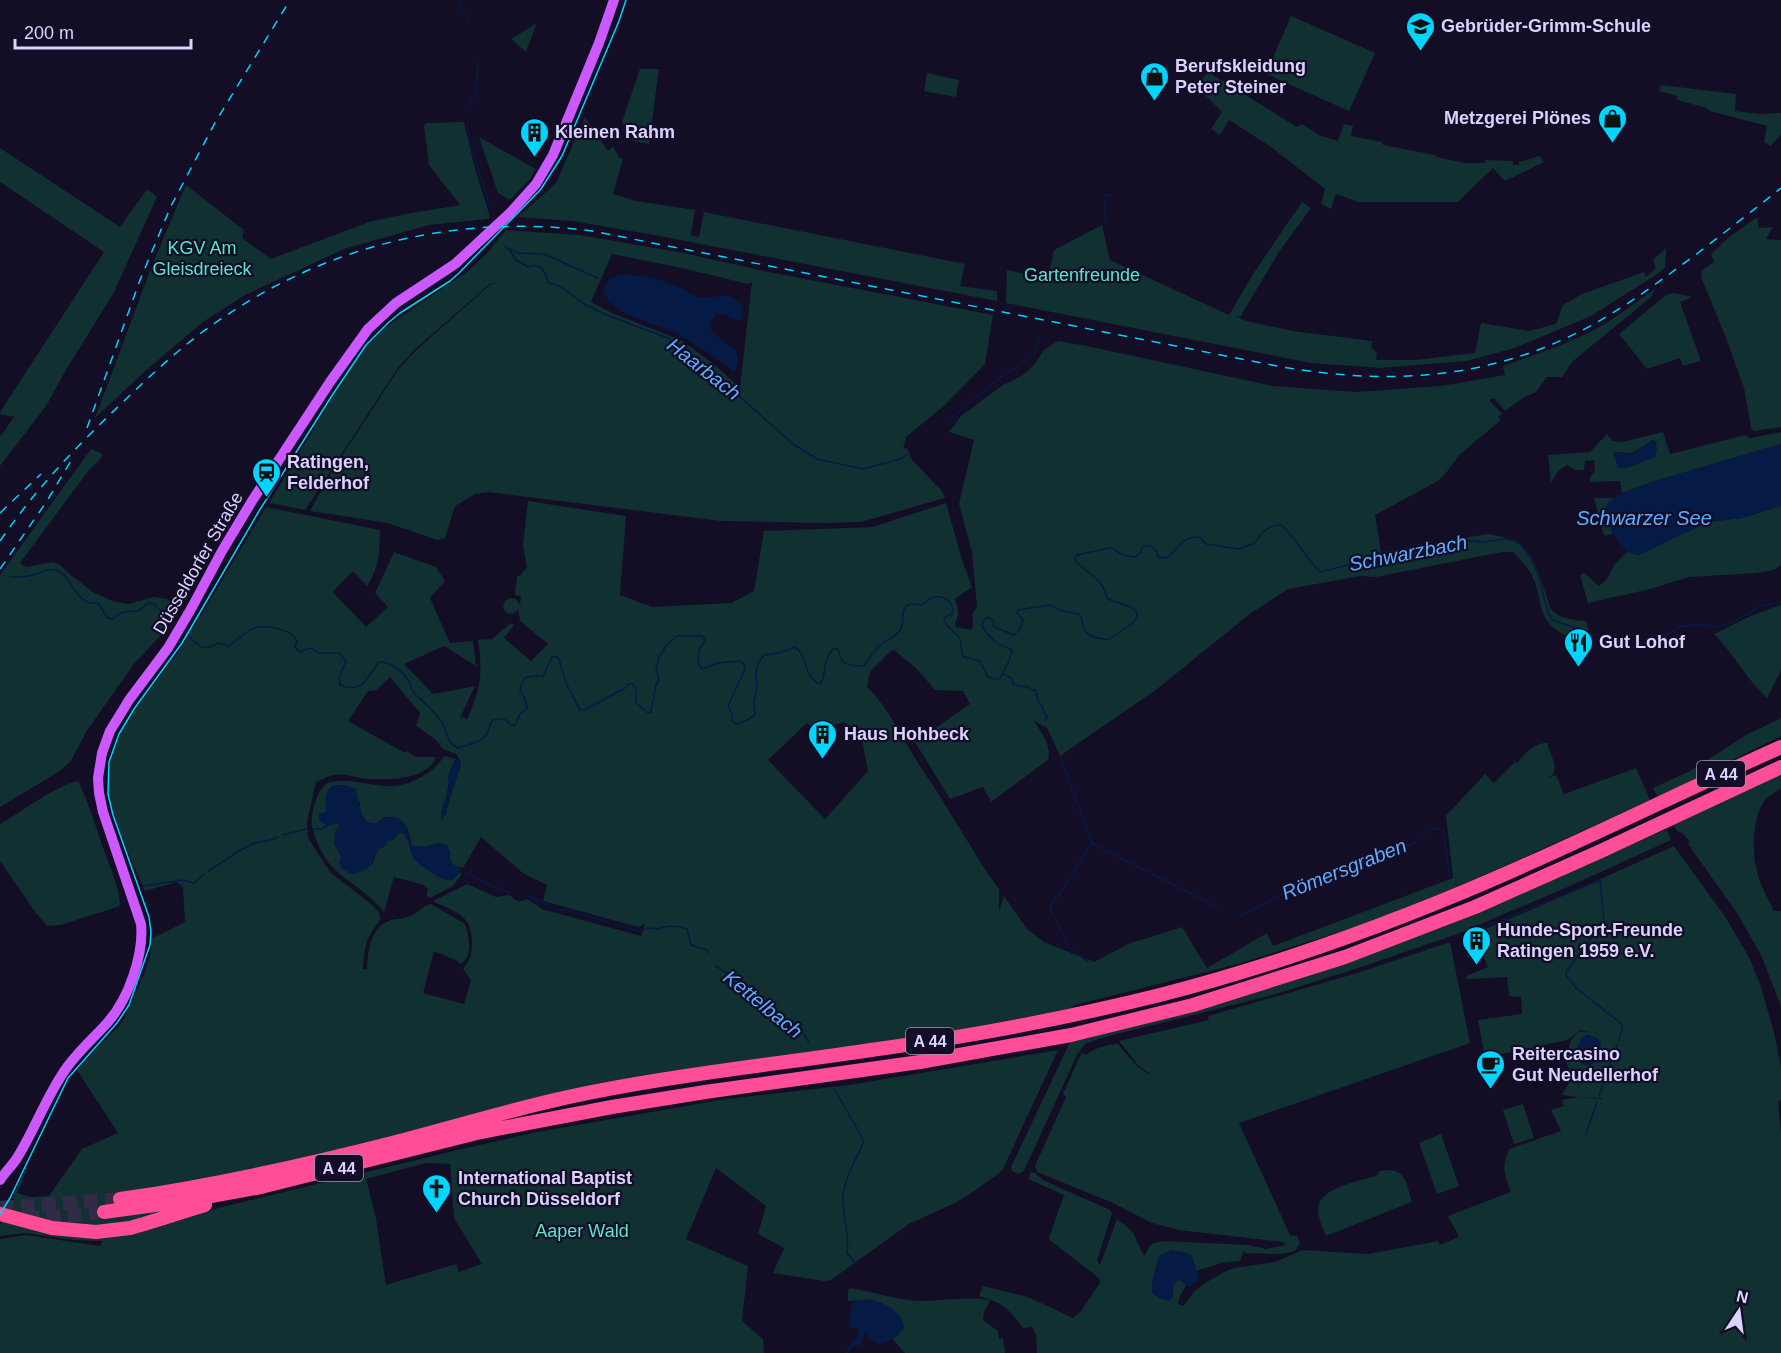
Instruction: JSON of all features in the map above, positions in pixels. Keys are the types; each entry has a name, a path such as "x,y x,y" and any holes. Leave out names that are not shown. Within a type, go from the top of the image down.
{"highway":[{"name":"A 44","path":"120,1199 270,1173 390,1144 561,1098 606,1089 1019,1027 1162,994 1287,958 1396,919 1492,880 1781,747"},
{"name":"A 44","path":"104,1212 148,1207 261,1186 481,1132 531,1122 682,1096 920,1062 1071,1035 1193,1005 1297,974 1475,907 1781,767"},
{"path":"2,1213 24,1222 52,1228 86,1232 107,1231 144,1224 205,1204 248,1194 261,1186"}],"main road":[{"name":"Düsseldorfer Straße","path":"15,1161 69,1063 108,1022 118,1008 126,993 140,953 141,924 100,802 99,767 110,731 129,700 177,633 252,501 358,342 388,310 455,264 481,241 529,193 543,174 577,98 614,0"},
{"path":"0,1180 15,1161"},
{"path":"0,1191 14,1169 15,1161"}],"green space":[{"path":"1291,16 1375,53 1349,111 1266,74"},
{"path":"537,23 526,52 511,39"},
{"path":"640,69 659,69 649,144 633,141 622,122"},
{"path":"1208,72 1297,127 1302,124 1319,135 1338,141 1344,124 1353,126 1351,136 1465,163 1485,163 1486,160 1513,161 1513,165 1519,165 1519,162 1540,156 1544,162 1505,181 1493,168 1458,202 1358,202 1336,194 1331,209 1321,204 1325,189 1271,147 1229,120 1220,135 1211,129 1222,112 1196,86"},
{"path":"927,73 959,80 956,97 924,91"},
{"path":"1661,85 1736,94 1735,111 1760,114 1781,113 1781,134 1771,146 1764,142 1767,126 1677,100 1677,96 1659,91"},
{"path":"585,117 608,151 613,146 619,157 623,159 613,194 636,201 695,210 691,235 699,237 704,212 965,264 960,286 997,291 997,301 654,235 572,221 518,217 556,183"},
{"name":"KGV Am Gleisdreieck","path":"428,122 464,122 490,217 488,219 429,225 344,249 245,295 203,322 95,418 153,263 186,185 244,230 242,238 271,259 369,222 460,205 429,165 424,125"},
{"path":"479,137 536,169 530,179 510,200 498,193"},
{"path":"0,148 120,227 147,189 157,197 113,294 46,406 0,466 0,437 14,417 0,414 0,412 104,252 0,182"},
{"name":"Gartenfreunde","path":"1302,202 1311,208 1279,252 1240,317 1236,316 1246,321 1293,331 1372,341 1371,347 1377,353 1376,360 1415,360 1475,353 1481,323 1529,331 1556,324 1563,305 1582,294 1644,272 1646,277 1656,268 1653,260 1666,248 1665,268 1591,316 1515,348 1467,361 1380,368 1311,363 1006,303 1007,270 1033,275 1034,271 1049,274 1054,250 1102,225 1110,260 1229,315 1253,274"},
{"path":"1757,217 1759,228 1773,227 1766,239 1781,240 1781,427 1754,431 1751,428 1744,388 1701,277 1702,270 1714,262 1711,254 1728,238"},
{"path":"506,230 580,235 684,253 769,272 993,315 985,364 945,405 906,437 903,449 907,448 912,460 941,490 945,498 861,522 825,523 721,521 489,492 475,494 455,506 445,538 437,540 388,523 310,511 334,468 398,370 415,351 490,285 497,283 490,284 414,350 398,368 305,510 269,503 366,347 386,327 468,271","holes":["612,254 748,284 752,282 740,388 715,365 681,340 612,313 591,302"]},
{"path":"1656,288 1651,297 1572,362 1562,377 1547,377 1536,392 1505,411 1494,398 1489,400 1502,414 1498,417 1501,420 1459,455 1438,481 1375,515 1381,552 1488,534 1512,540 1521,545 1532,559 1551,609 1562,617 1586,621 1591,639 1568,636 1550,624 1545,618 1531,574 1513,552 1502,552 1376,577 1361,576 1288,589 1251,613 1157,689 1060,756 1047,728 1033,720 1047,744 1048,760 991,802 983,787 950,799 915,742 970,704 963,691 935,690 916,668 894,650 871,671 867,687 877,697 893,721 999,889 999,911 1004,896 1027,929 1044,942 1094,962 1128,944 1182,927 1207,968 1267,933 1273,946 1453,878 1446,816 1485,774 1494,783 1516,761 1517,764 1530,749 1539,744 1547,743 1555,765 1553,775 1547,778 1556,775 1564,794 1636,768 1650,800 1489,873 1374,921 1238,964 1075,1005 1065,1011 983,1027 615,1082 186,1207 146,1223 87,1230 8,1212 10,1205 7,1211 4,1210 10,1200 13,1201 12,1198 27,1166 17,1193 30,1197 49,1196 82,1149 118,1133 77,1070 122,1023 149,960 153,938 185,922 183,887 177,882 145,891 121,833 111,801 108,773 112,755 129,720 187,639 185,636 194,627 266,507 380,530 376,566 367,586 353,571 333,592 366,627 388,607 375,593 394,552 436,567 445,581 430,598 450,643 473,641 476,666 444,646 404,664 433,694 475,686 460,718 464,717 467,720 480,681 478,640 492,639 511,623 514,625 504,638 531,661 548,644 519,620 521,618 519,609 511,614 503,608 505,601 509,598 516,599 520,605 521,596 515,595 517,576 520,576 527,567 523,545 528,501 626,516 620,595 652,607 731,603 754,591 764,531 873,527 946,503 972,587 955,599 958,617 955,623 956,627 972,630 973,613 977,608 972,552 959,504 974,440 949,432 961,416 1003,385 1023,375 1034,365 1044,350 1058,341 1273,386 1356,392 1441,386 1505,375 1503,366 1590,332","holes":["390,677 420,713 416,726 435,739 443,749 456,754 461,762 446,815 441,812 451,770 456,759 444,756 434,769 402,785 330,782 322,788 316,801 312,814 312,826 321,851 335,870 371,898 384,912 394,877 424,885 428,890 426,895 430,898 453,886 462,874 459,872 449,880 440,877 422,864 403,833 392,841 388,840 385,846 378,849 372,865 341,856 334,843 338,823 360,801 360,812 367,822 376,824 385,817 398,820 407,828 412,846 424,847 440,843 450,851 449,861 463,868 481,837 524,874 547,885 543,901 638,927 645,924 641,936 542,909 527,899 520,901 509,895 496,897 467,884 433,901 461,916 469,926 472,950 463,969 471,980 464,1004 423,993 434,951 460,964 469,951 465,924 431,904 413,915 384,923 374,934 369,947 367,969 363,969 367,942 381,919 378,911 331,873 308,838 307,822 316,782 329,776 346,775 367,779 406,777 432,765 436,757 416,757 406,751 405,753 348,721 368,691 376,690","844,722 861,734 868,771 825,819 768,760 807,723 817,730"]},
{"path":"1674,293 1693,297 1680,302 1701,361 1683,366 1680,358 1647,369 1619,334 1666,295"},
{"path":"1663,432 1670,454 1745,435 1750,438 1781,432 1781,444 1622,493 1620,481 1590,482 1590,477 1595,471 1594,460 1585,461 1584,470 1576,470 1567,465 1558,471 1551,483 1548,455 1590,452 1607,434 1613,441 1622,442","holes":["1644,445 1638,463 1627,468 1613,455 1619,452 1632,452"]},
{"path":"91,449 103,454 99,461 89,470 20,563 26,567 53,562 93,592 112,601 129,604 153,597 167,599 180,607 163,633 134,664 86,732 71,761 60,771 0,807 0,575"},
{"path":"1594,498 1615,498 1606,510 1613,534 1604,536"},
{"path":"1781,506 1781,565 1774,570 1689,577 1650,589 1588,603 1580,575 1584,573 1599,586 1627,552 1638,555 1708,522 1742,518"},
{"path":"1781,605 1781,670 1767,698 1714,634 1753,615"},
{"path":"1781,718 1781,736 1658,797 1653,788 1690,771 1746,735"},
{"path":"1781,773 1781,789 1767,798 1760,809 1755,825 1754,843 1757,873 1761,884 1774,911 1781,911 1781,1006 1761,955 1737,913 1688,844 1690,842 1672,824"},
{"path":"78,781 115,881 120,906 61,925 47,926 0,861 0,824 48,794"},
{"path":"1667,829 1671,840 1455,935 1273,995 1085,1044 1077,1055 1024,1171 1018,1174 1012,1171 1011,1167 1070,1042 1223,1003 1353,961 1452,923"},
{"path":"1674,846 1726,918 1750,959 1774,1032 1781,1067 1781,1100 1778,1102 1781,1132 1781,1353 1037,1353 1036,1335 1032,1327 1023,1328 1004,1307 979,1296 983,1286 1028,1297 1073,1318 1081,1311 1100,1283 1099,1278 1049,1238 1064,1195 1028,1179 1031,1172 1043,1180 1110,1210 1112,1213 1097,1261 1100,1265 1117,1219 1132,1231 1144,1256 1151,1244 1163,1241 1249,1245 1266,1249 1285,1245 1284,1242 1179,1230 1152,1223 1113,1203 1037,1172 1035,1166 1066,1097 1063,1094 1079,1058 1082,1053 1086,1055 1101,1047 1118,1044 1137,1066 1151,1075 1138,1065 1119,1041 1209,1020 1208,1016 1354,974 1450,942 1470,1043 1239,1123 1290,1235 1297,1236 1300,1243 1296,1250 1278,1254 1247,1254 1244,1251 1240,1261 1221,1263 1196,1271 1172,1250 1160,1256 1154,1275 1159,1298 1167,1300 1172,1298 1175,1282 1181,1280 1186,1286 1178,1304 1183,1306 1195,1291 1226,1271 1275,1262 1303,1250 1368,1254 1438,1241 1440,1245 1459,1237 1448,1216 1511,1192 1504,1170 1509,1149 1561,1131 1551,1110 1564,1106 1562,1100 1578,1097 1562,1095 1574,1074 1567,1063 1569,1047 1573,1037 1580,1032 1599,1034 1581,1030 1567,1040 1485,1058 1478,1020 1522,1014 1521,997 1509,996 1507,977 1467,979 1466,976 1488,967 1481,952 1467,958 1466,937","holes":["1588,1035 1598,1039 1601,1044 1576,1058 1581,1039"]},
{"name":"Aaper Wald","path":"1058,1050 1002,1171 955,1203 909,1224 831,1280 824,1281 773,1273 784,1248 758,1234 766,1206 716,1168 686,1239 748,1266 742,1321 763,1339 764,1353 0,1353 0,1239 26,1235 100,1246 103,1241 74,1240 26,1233 0,1236 0,1225 5,1218 68,1232 172,1220 176,1222 222,1207 532,1133 726,1099 849,1085","holes":["426,1163 450,1164 454,1218 482,1264 459,1272 456,1264 386,1285 376,1218 366,1179"]},
{"path":"1523,1104 1534,1138 1514,1144 1503,1110"},
{"path":"1441,1134 1459,1186 1437,1194 1419,1143"},
{"path":"1388,1170 1403,1176 1412,1202 1326,1236 1318,1209 1325,1196 1341,1186 1376,1176 1380,1171"},
{"path":"850,1288 911,1300 973,1298 990,1300 983,1320 998,1331 999,1339 1003,1338 1005,1353 905,1353 892,1339 904,1328 901,1318 868,1300 848,1301"}],"water":[{"path":"622,274 661,280 700,297 730,297 743,307 742,319 737,320 716,314 711,323 712,332 737,351 738,364 735,371 678,334 626,314 609,302 603,287 610,279"},
{"path":"1653,439 1657,449 1655,457 1627,468 1618,468 1613,455 1615,452 1625,454 1636,452"},
{"name":"Schwarzer See","path":"1781,444 1781,506 1742,518 1708,522 1638,555 1627,552 1613,534 1605,510 1608,502 1622,493"},
{"path":"458,759 461,762 460,768 446,814 441,821 441,812 449,788 448,776 452,765"},
{"path":"334,785 345,785 356,789 361,810 367,822 376,824 384,819 396,818 404,825 412,846 424,847 440,843 448,846 451,861 460,870 457,876 447,880 421,865 412,856 408,839 403,833 392,841 388,840 385,846 378,849 366,869 351,874 342,869 339,862 341,856 334,841 338,823 327,826 319,821 319,814 326,812 327,794"},
{"path":"1588,1035 1598,1039 1601,1044 1595,1062 1590,1066 1582,1064 1576,1058 1580,1041"},
{"path":"1172,1250 1192,1256 1198,1281 1189,1287 1181,1280 1176,1281 1170,1301 1152,1293 1152,1282 1159,1256"},
{"path":"857,1300 883,1303 897,1313 904,1327 897,1336 881,1345 865,1334 861,1345 854,1345 846,1353 859,1334 859,1329 849,1328 851,1305"}],"waterway":[{"name":"Haarbach","path":"459,0 469,22"},
{"name":"Haarbach","path":"465,110 475,93 478,60"},
{"name":"Haarbach","path":"467,124 471,146 489,203"},
{"name":"Haarbach","path":"1104,223 1106,218 1104,197 1112,195"},
{"name":"Haarbach","path":"505,246 516,260 528,267 540,267 549,283 560,286 584,304 668,338 689,352 793,444 817,459 863,469 900,459 910,453"},
{"path":"510,249 518,253 544,254 598,278"},
{"name":"Haarbach","path":"950,419 993,383 1033,355 1041,336"},
{"name":"Schwarzbach","path":"184,632 199,646 207,647 218,643 229,646 247,632 258,627 280,629 294,637 297,641 295,647 301,652 312,648 318,653 339,653 346,661 339,677 340,685 348,687 355,688 364,683 379,662 390,664 406,677 415,694 438,717 449,740 458,748 485,737 493,720 504,719 515,725 520,714 527,709 525,698 520,693 525,678 543,676 552,657 555,656 559,659 566,683 580,710 585,710 629,684 633,684 636,691 636,703 648,713 651,712 659,680 656,669 659,657 666,646 677,636 702,636 705,640 699,650 698,663 702,669 718,663 740,661 744,664 745,669 728,706 732,721 736,724 755,714 756,673 758,663 764,655 779,653 795,647 802,654 812,679 821,683 831,651 835,648 839,651 842,660 847,664 864,666 879,646 900,630 904,610 908,605 922,605 935,597 947,600 952,606 952,614 945,617 944,621 959,637 964,657 980,661 988,677 998,680 1011,657 1012,650 994,641 982,626 987,617 993,620 994,627 1014,635 1020,629 1023,620 1017,613 1018,610 1049,605 1079,614 1088,634 1108,640 1133,623 1137,616 1136,611 1108,599 1098,580 1076,562 1077,555 1113,548 1122,555 1135,557 1143,546 1151,546 1157,552 1158,557 1164,558 1173,553 1185,540 1200,537 1206,544 1239,549 1255,543 1265,530 1277,525 1287,530 1320,572 1373,559 1401,558 1430,551 1458,540 1517,541 1535,568 1552,620 1638,649 1647,648 1679,627 1694,624 1719,627 1732,623 1760,606 1781,602"},
{"name":"Schwarzbach","path":"10,577 29,576 45,570 56,570 67,578 84,600 98,603 107,617 112,619 121,613 137,611 148,603 154,604 175,625"},
{"name":"Römersgraben","path":"1003,674 1011,678 1014,685 1035,690 1039,703 1045,715 1048,716 1045,721"},
{"name":"Römersgraben","path":"1061,759 1092,843 1218,908"},
{"name":"Kettelbach","path":"314,829 321,829 328,825"},
{"name":"Römersgraben","path":"1238,917 1336,868 1400,850 1413,844 1433,828 1443,831 1450,876"},
{"name":"Kettelbach","path":"282,835 307,829"},
{"name":"Kettelbach","path":"208,871 248,846 278,837"},
{"path":"1088,962 1068,946 1050,908 1092,843"},
{"name":"Kettelbach","path":"466,873 511,893"},
{"name":"Kettelbach","path":"144,886 183,880 194,883 204,874"},
{"name":"Römersgraben","path":"1465,935 1600,880 1604,921 1566,975 1576,988 1622,1024 1619,1040"},
{"name":"Kettelbach","path":"527,895 557,910 566,910 608,922"},
{"name":"Kettelbach","path":"115,913 124,900"},
{"name":"Kettelbach","path":"614,924 641,932 647,928 658,929 672,926 684,928 687,929 691,945 707,950 708,953"},
{"name":"Kettelbach","path":"716,966 804,1034 809,1043"},
{"name":"Römersgraben","path":"1599,1096 1617,1045"},
{"name":"Kettelbach","path":"835,1090 864,1141 847,1178 843,1193 848,1240 847,1253 854,1262"},
{"name":"Römersgraben","path":"1586,1134 1597,1102"}],"tunnel":[{"path":"0,1208 120,1199"},
{"path":"26,1219 104,1212"}],"tram line":[{"path":"0,1214 68,1078 117,1023 129,1005 150,945 149,917 113,815 108,794 109,762 119,734 134,709 182,643 259,511 366,345 400,313 459,273 541,189 562,156 626,0"}],"railway":[{"path":"87,428 140,280 171,206 216,121 290,0"},
{"path":"0,541 29,502 73,451 147,379 197,336 266,291 309,270 354,253 400,240 447,231 495,227 544,227 592,231 1277,366 1359,376 1399,376 1439,374 1516,357 1554,343 1592,325 1660,281 1781,188"},
{"path":"0,569 47,501 72,459"},
{"path":"0,513 41,474"}],"place":[{"name":"Gebrüder-Grimm-Schule","path":"1420,52"},
{"name":"Berufskleidung Peter Steiner","path":"1154,102"},
{"name":"Metzgerei Plönes","path":"1612,144"},
{"name":"Kleinen Rahm","path":"534,158"},
{"name":"Ratingen, Felderhof","path":"266,498"},
{"name":"Gut Lohof","path":"1578,668"},
{"name":"Haus Hohbeck","path":"823,760"},
{"name":"Hunde-Sport-Freunde Ratingen 1959 e.V.","path":"1476,966"},
{"name":"Reitercasino Gut Neudellerhof","path":"1491,1090"},
{"name":"International Baptist Church Düsseldorf","path":"437,1214"}]}
